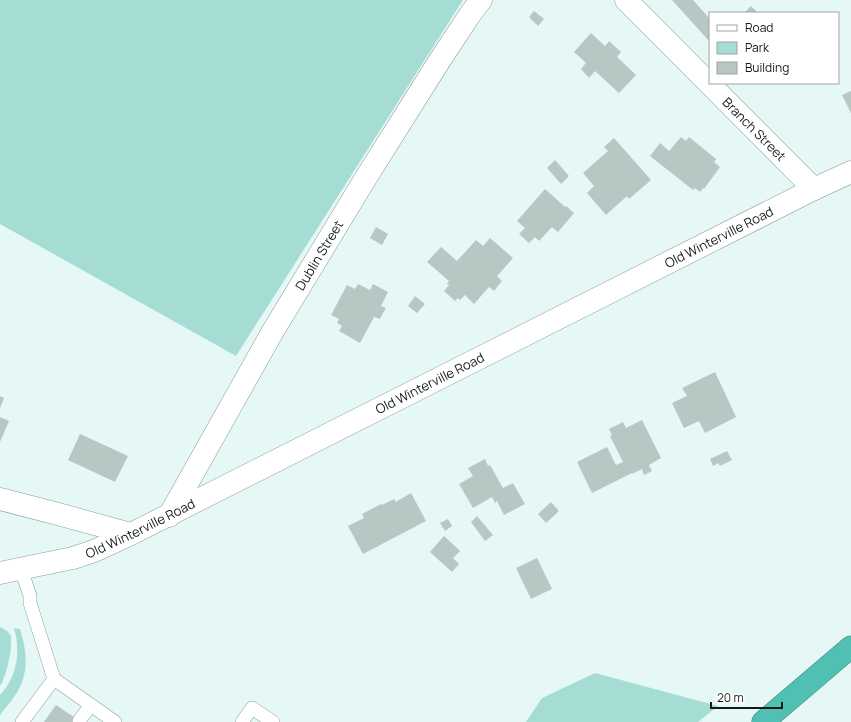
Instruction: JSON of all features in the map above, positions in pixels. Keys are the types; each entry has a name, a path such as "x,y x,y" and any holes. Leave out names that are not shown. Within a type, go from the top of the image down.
{"highway":[{"path":"763,722 851,647"}],"street":[{"name":"Dublin Street","path":"168,516 273,331 367,176 470,13 481,0"},
{"name":"Branch Street","path":"626,0 709,83"},
{"name":"Branch Street","path":"710,84 814,189"},
{"name":"Old Winterville Road","path":"0,573 80,556 131,534 814,189 851,172"},
{"path":"0,499 131,534"}],"lane":[{"path":"22,569 30,596 30,603 54,679 115,722"},
{"path":"22,722 54,679"},
{"path":"79,721 91,705"},
{"path":"242,722 252,708 273,722"}],"green space":[{"path":"0,0 463,0 236,356 0,224"},
{"path":"0,627 7,631 11,636 11,642 8,665 0,685"},
{"path":"14,628 20,629 22,636 26,658 25,673 18,691 0,715 0,695 6,688 14,672 16,664 17,646"},
{"path":"595,673 718,706 698,722 526,722 542,698"}],"building":[{"path":"672,0 693,0 709,18 709,41"},
{"path":"751,6 757,12 745,12"},
{"path":"534,11 544,19 538,26 529,17"},
{"path":"591,33 605,46 609,41 621,52 617,57 636,75 619,93 595,71 589,78 581,69 586,63 574,52"},
{"path":"851,91 851,113 842,95"},
{"path":"681,137 686,141 689,137 716,159 714,162 720,167 704,189 703,188 700,192 695,188 693,190 650,156 660,143 669,151"},
{"path":"614,138 651,180 629,199 627,196 606,215 587,193 594,186 583,173 608,151 604,147"},
{"path":"555,160 569,176 561,184 547,168"},
{"path":"545,189 574,213 558,232 552,227 539,241 535,237 529,243 519,234 525,228 517,221"},
{"path":"376,227 388,234 382,245 370,238"},
{"path":"490,238 513,258 497,276 502,281 494,291 489,287 474,304 465,295 460,300 458,298 455,301 444,291 449,285 447,284 449,281 427,262 441,247 457,261 476,240 483,246"},
{"path":"358,284 370,290 373,284 388,292 381,306 386,308 380,319 374,317 360,343 339,331 342,326 337,323 339,319 331,315 347,285 355,289"},
{"path":"415,296 425,304 417,313 408,306"},
{"path":"715,372 736,417 705,433 699,421 684,428 672,403 687,396 682,388"},
{"path":"0,396 4,398 0,408"},
{"path":"0,417 9,421 0,442"},
{"path":"642,420 661,458 649,465 652,471 644,475 642,469 592,493 577,462 607,447 616,465 623,462 610,436 612,435 609,429 623,422 626,428"},
{"path":"80,434 128,456 115,482 68,460"},
{"path":"727,451 732,460 720,466 718,463 713,466 710,459"},
{"path":"485,459 503,488 513,483 525,504 504,515 497,501 495,503 492,497 473,508 459,484 473,476 468,468"},
{"path":"411,493 426,521 363,554 348,526 364,518 362,514 381,504 382,505 394,499 396,502"},
{"path":"551,502 559,511 546,523 538,514"},
{"path":"477,516 493,535 485,541 471,522"},
{"path":"448,519 452,526 445,531 440,523"},
{"path":"444,536 460,551 453,558 459,564 452,572 430,552"},
{"path":"537,558 552,589 531,599 516,568"},
{"path":"56,705 81,722 44,722"}]}
